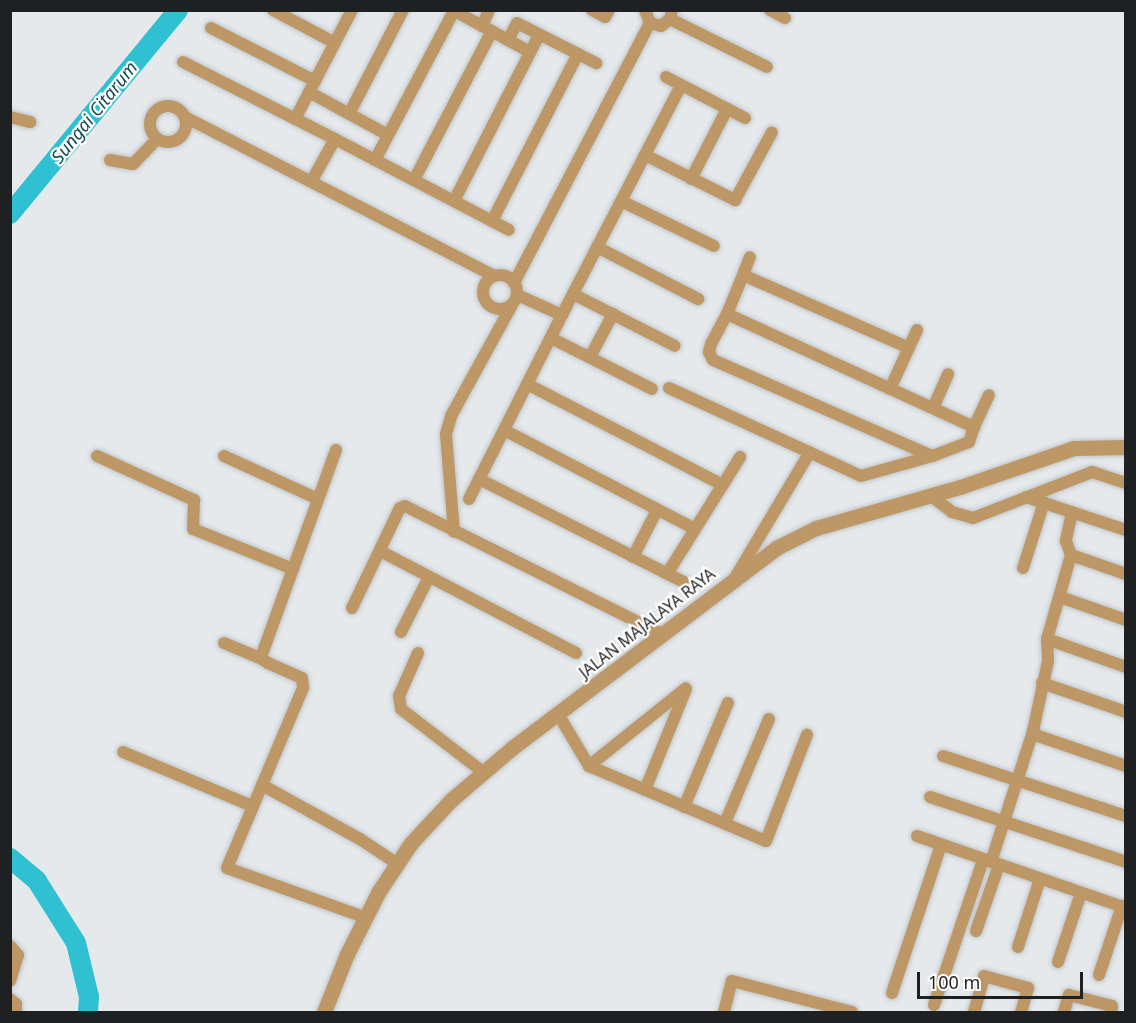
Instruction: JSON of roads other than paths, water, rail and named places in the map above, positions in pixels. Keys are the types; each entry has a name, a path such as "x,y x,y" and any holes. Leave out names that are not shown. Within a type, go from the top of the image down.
{"street":[{"path":"273,10 335,43"},
{"path":"295,119 352,10"},
{"path":"349,114 403,10"},
{"path":"414,180 487,28 489,10"},
{"path":"592,10 605,17 609,10"},
{"path":"454,532 446,434 451,416 650,23 645,10"},
{"path":"770,10 785,18"},
{"path":"375,160 453,11 530,52"},
{"path":"650,23 661,26 671,15 767,68"},
{"path":"508,40 517,23 596,63"},
{"path":"211,28 312,87 349,114 388,135"},
{"path":"454,201 539,35"},
{"path":"492,221 578,54"},
{"path":"183,62 509,230"},
{"path":"666,77 745,118"},
{"path":"469,499 681,85"},
{"path":"185,117 186,129 179,138 168,142 157,139 149,122 154,111 172,106 185,117 466,262 495,276 505,276 514,294 562,315"},
{"path":"691,179 727,109"},
{"path":"10,117 30,122"},
{"path":"645,155 735,200 772,132"},
{"path":"110,160 134,164 157,139"},
{"path":"311,182 335,139"},
{"path":"621,201 714,246"},
{"path":"597,247 698,299"},
{"path":"750,257 727,315 711,344 709,352 713,360 932,456"},
{"path":"466,262 484,287"},
{"path":"743,275 909,348"},
{"path":"493,337 489,306 483,297 484,287 495,276"},
{"path":"489,306 501,309 514,294"},
{"path":"573,294 675,346"},
{"path":"590,357 613,314"},
{"path":"727,315 974,427"},
{"path":"890,389 917,330"},
{"path":"551,338 652,389"},
{"path":"933,408 948,374"},
{"path":"527,384 723,485"},
{"path":"669,388 861,476 966,446 989,395"},
{"path":"504,430 695,529"},
{"name":"JALAN MAJALAYA RAYA","path":"324,1012 364,917 396,863 451,800 483,772 736,576 776,548 816,528 931,496 1074,448 1125,447"},
{"path":"262,659 336,450"},
{"path":"736,576 810,452"},
{"path":"97,456 194,500 193,529 293,569"},
{"path":"224,456 318,499"},
{"path":"667,574 740,457"},
{"path":"931,496 952,512 973,518 1092,472 1125,483"},
{"path":"479,479 688,585"},
{"path":"1026,497 1125,530"},
{"path":"1023,568 1044,502"},
{"path":"352,608 402,506 664,634"},
{"path":"633,557 657,510"},
{"path":"934,1005 991,862 1032,730 1042,683 1047,639 1071,555 1066,541 1072,512"},
{"path":"380,551 576,653"},
{"path":"1071,555 1125,574"},
{"path":"401,632 429,577"},
{"path":"1060,597 1125,620"},
{"path":"1047,639 1125,667"},
{"path":"224,643 298,676 304,683 252,806 228,871 364,917"},
{"path":"418,653 399,696 401,708 483,772"},
{"path":"1042,683 1125,712"},
{"path":"589,766 686,688 645,790"},
{"path":"684,807 728,703"},
{"path":"558,714 589,766 766,841 807,735"},
{"path":"725,823 769,719"},
{"path":"1032,730 1038,736 1125,766"},
{"path":"123,752 252,806"},
{"path":"943,756 1125,816"},
{"path":"262,785 346,830 396,863"},
{"path":"930,796 1125,862"},
{"path":"917,836 1124,907 1099,975"},
{"path":"892,993 941,845"},
{"path":"976,931 991,862"},
{"path":"1018,947 1040,879"},
{"path":"1058,962 1081,893"},
{"path":"10,946 18,955 10,981"},
{"path":"974,1012 984,976 1028,988 1022,1012"},
{"path":"724,1012 732,981 852,1012"},
{"path":"1064,1012 1069,995 1112,1006 1111,1012"},
{"path":"10,999 16,1004 16,1012"}],"waterway":[{"name":"Sungai Citarum","path":"10,214 178,10"},
{"name":"Sungai Citarum","path":"10,858 37,881 76,943 89,997 88,1012"}]}
